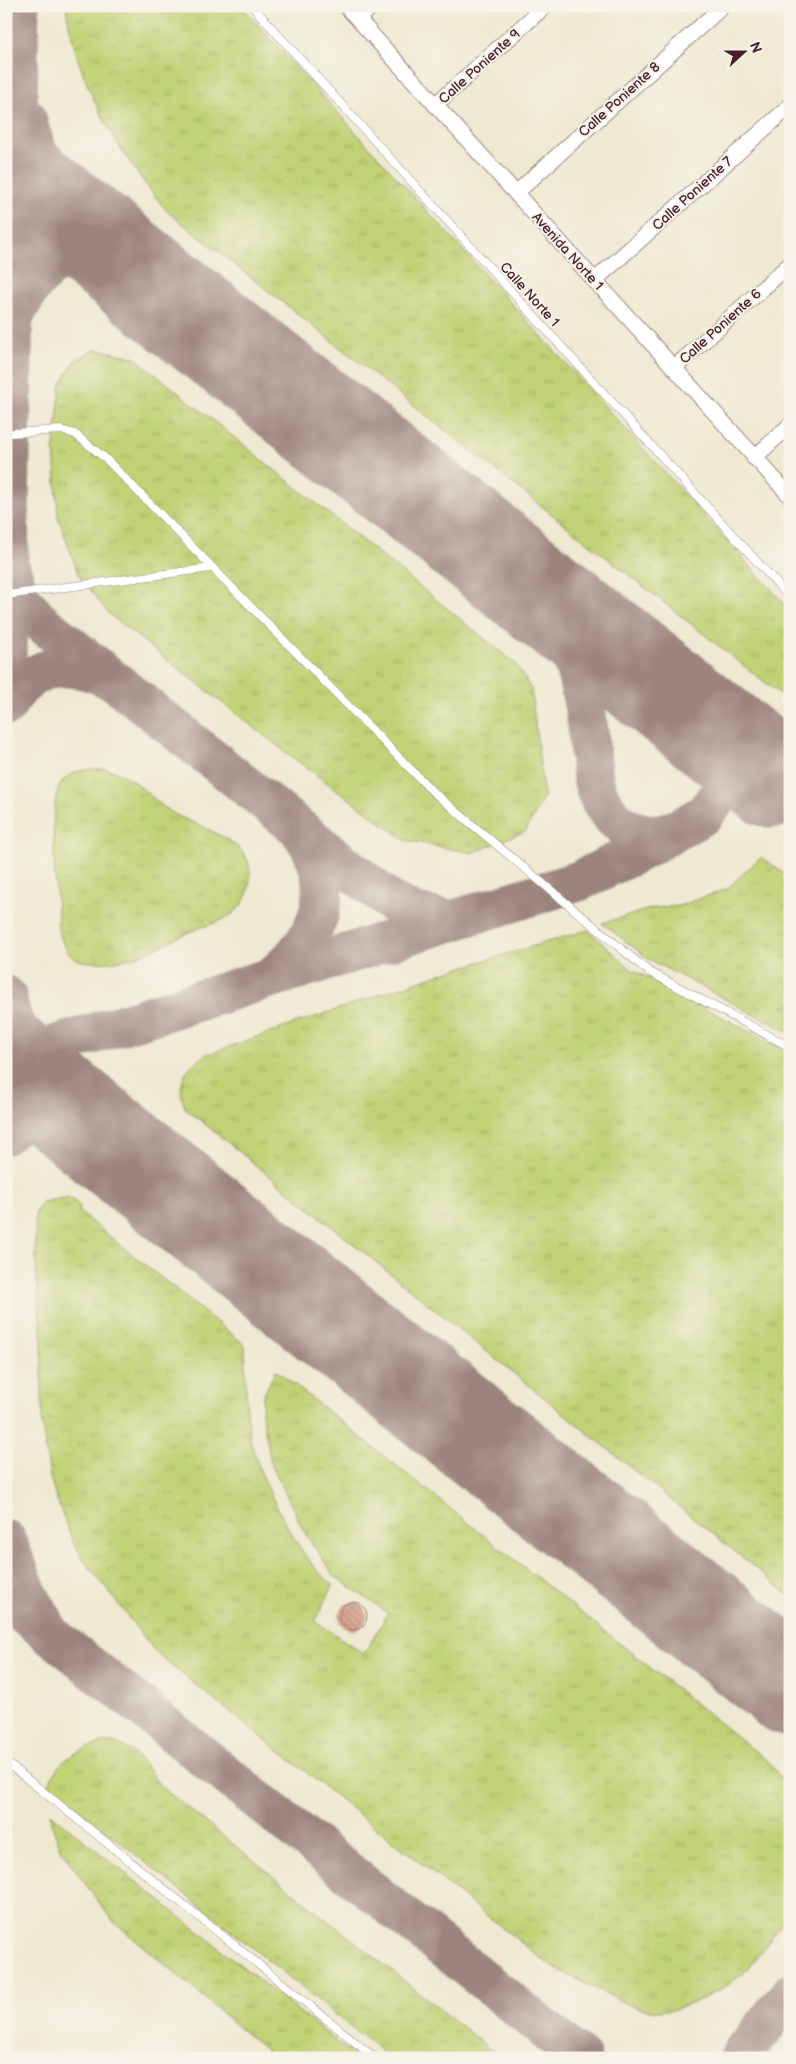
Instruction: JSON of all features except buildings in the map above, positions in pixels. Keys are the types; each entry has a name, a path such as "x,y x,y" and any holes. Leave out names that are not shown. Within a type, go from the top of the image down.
{"street":[{"name":"Avenida Norte 1","path":"346,6 790,496"},
{"path":"358,19 372,6"},
{"name":"Calle Poniente 9","path":"435,105 545,6"},
{"name":"Calle Poniente 8","path":"516,193 723,6"},
{"name":"Calle Poniente 7","path":"594,281 790,106"},
{"name":"Calle Poniente 6","path":"674,368 790,264"},
{"path":"754,458 790,425"}],"lane":[{"name":"Calle Norte 1","path":"252,6 790,598"},
{"path":"12,434 61,430 75,434 104,458 433,792 510,854 571,908 648,971 790,1047"},
{"path":"6,595 211,568"},
{"path":"6,1762 375,2058"}],"green space":[{"path":"66,6 241,6 790,610 790,702 168,212 132,166 102,116 79,63 71,35"},
{"path":"96,349 134,357 516,664 531,689 544,797 526,831 472,853 405,840 284,751 110,615 78,574 58,516 54,446 61,383 76,360"},
{"path":"106,769 125,776 178,816 210,830 233,843 244,854 248,862 250,879 249,888 242,904 233,914 222,920 192,931 135,957 110,962 85,962 74,958 68,952 58,929 54,814 59,787 67,777 79,771"},
{"path":"761,857 790,878 790,1033 650,960 602,923 654,908 679,906 727,889"},
{"path":"588,930 631,969 790,1053 790,1596 185,1108 182,1099 182,1084 187,1071 205,1055 439,974"},
{"path":"69,1197 80,1206 78,1211 245,1345 248,1425 261,1472 282,1517 295,1539 308,1559 333,1584 315,1621 364,1654 388,1613 334,1576 305,1533 271,1464 262,1414 263,1396 276,1370 770,1763 790,1791 790,1913 748,1969 728,1985 704,1998 676,2009 659,2011 642,2009 627,2004 552,1967 158,1655 84,1560 73,1542 50,1477 42,1426 42,1337 36,1274 35,1214 42,1202"},
{"path":"105,1742 123,1746 137,1756 159,1785 501,2058 390,2058 49,1785 52,1776 63,1762 87,1748"},
{"path":"50,1813 357,2058 275,2058 112,1920 63,1853 51,1823"}],"taxiway":[{"path":"6,661 19,6"},
{"path":"26,117 36,151 52,182 61,197 94,240"},
{"path":"12,320 33,284 45,271 59,261 74,255 90,254 109,258 130,268"},
{"path":"507,568 542,603 562,633 567,645 581,688 592,769 600,799 616,821 627,828 650,834 677,829"},
{"path":"10,569 20,598 37,619 390,901 413,913 453,921"},
{"path":"6,706 15,692 25,682 37,674 50,669 63,667 77,668 106,677"},
{"path":"6,1061 579,881 640,851 703,815 751,759"},
{"path":"273,976 303,945 313,928 320,910 322,892 321,873 314,853 302,833"},
{"path":"6,996 17,1034 24,1049 41,1075 77,1116"},
{"path":"6,1134 25,1119 47,1115 69,1118 91,1128"},
{"path":"6,1540 28,1595 44,1622"},
{"path":"6,1599 581,2058"},
{"path":"722,1629 738,1639 754,1645 771,1648 790,1648"},
{"path":"739,2058 790,1994"}],"runway":[{"path":"6,170 773,777"},
{"path":"6,1060 790,1685"}]}
